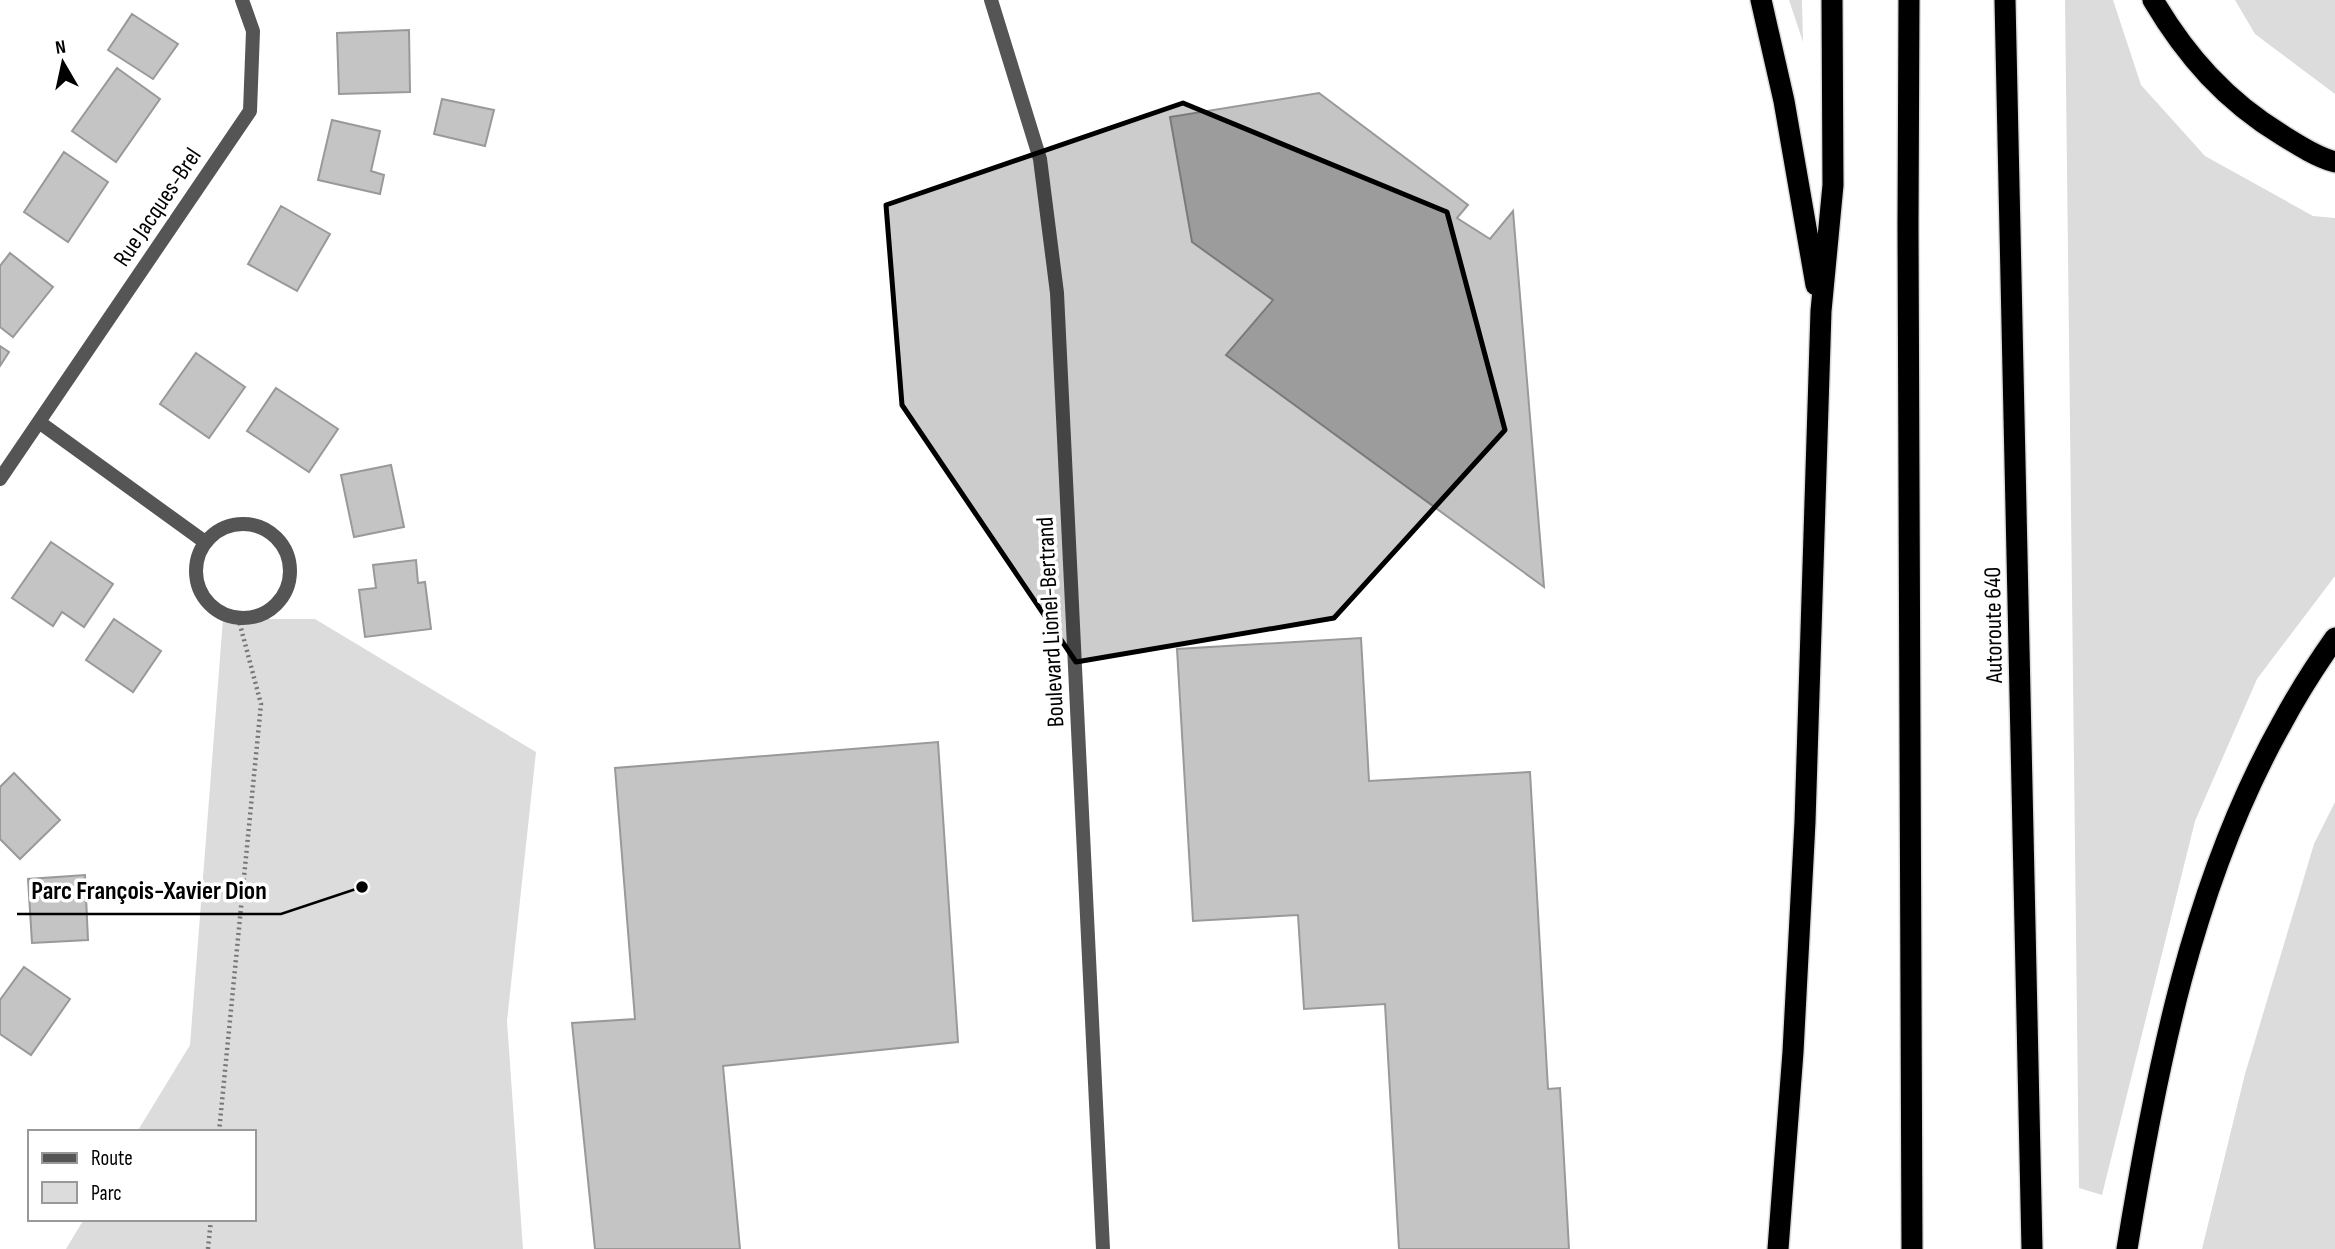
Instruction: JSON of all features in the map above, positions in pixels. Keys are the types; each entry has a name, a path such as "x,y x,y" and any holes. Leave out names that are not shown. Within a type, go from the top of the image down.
{"highway":[{"path":"1761,0 1786,112 1821,311"},
{"path":"1778,1249 1793,1052 1805,822 1821,311 1833,185 1832,0"},
{"path":"1909,0 1912,1249"},
{"name":"Autoroute 640","path":"2005,0 2032,1249"},
{"path":"2153,0 2169,28 2225,94 2258,121 2335,162"},
{"path":"2127,1249 2164,1052 2178,994 2216,869 2269,746 2335,638"}],"street":[{"name":"Rue Jacques-Brel","path":"0,479 250,111 253,31 242,0"},
{"name":"Boulevard Lionel-Bertrand","path":"990,0 1040,159 1057,293 1103,1249"},
{"path":"39,422 205,542"},
{"path":"249,524 264,529 277,538 287,552 291,568 289,584 270,610 255,617 238,617 225,614 203,596 197,583 196,569 205,542 217,531 233,525 249,524"}],"path":[{"path":"219,1130 261,704 238,617"},
{"path":"208,1249 211,1221"}],"highlighted area":[{"path":"1183,103 1447,212 1505,430 1334,618 1076,662 902,405 886,205"}],"green space":[{"path":"1789,0 1802,0 1803,42"},
{"path":"2065,0 2113,0 2141,85 2205,156 2313,216 2335,218 2335,576 2257,679 2195,821 2102,1195 2079,1188"},
{"path":"2235,0 2335,0 2335,94 2255,34"},
{"path":"223,619 315,619 536,752 507,1021 523,1249 66,1249 83,1221 256,1221 256,1130 138,1130 190,1045"},
{"path":"2335,802 2335,1249 2202,1249 2245,1074 2314,844"}],"building":[{"path":"132,14 178,44 153,79 108,50"},
{"path":"409,30 410,92 339,94 337,33"},
{"path":"117,68 160,99 116,162 72,131"},
{"path":"1319,93 1468,205 1457,218 1490,239 1513,211 1544,587 1226,355 1273,300 1192,242 1170,117"},
{"path":"442,99 494,110 485,146 434,134"},
{"path":"332,120 380,131 371,171 384,175 380,194 318,180"},
{"path":"64,152 108,182 68,242 24,212"},
{"path":"281,206 330,234 297,291 248,264"},
{"path":"10,253 53,287 13,337 0,327 0,266"},
{"path":"0,346 9,352 0,366"},
{"path":"196,353 245,387 209,438 160,404"},
{"path":"276,388 338,429 309,472 247,431"},
{"path":"391,465 404,527 354,537 341,475"},
{"path":"51,542 113,584 84,627 62,612 53,626 12,598"},
{"path":"416,560 418,583 425,582 431,629 365,637 359,590 376,588 373,565"},
{"path":"114,619 161,651 133,692 86,660"},
{"path":"1361,638 1369,781 1530,772 1548,1089 1560,1088 1569,1249 1399,1249 1385,1004 1304,1009 1298,915 1193,921 1177,649"},
{"path":"938,742 958,1042 723,1066 740,1249 595,1249 572,1023 635,1019 615,768"},
{"path":"14,773 60,820 20,859 0,839 0,787"},
{"path":"85,875 88,940 32,943 28,879"},
{"path":"24,967 70,999 31,1055 0,1034 0,1000"}],"place":[{"name":"Parc François-Xavier Dion","path":"362,887"}]}
